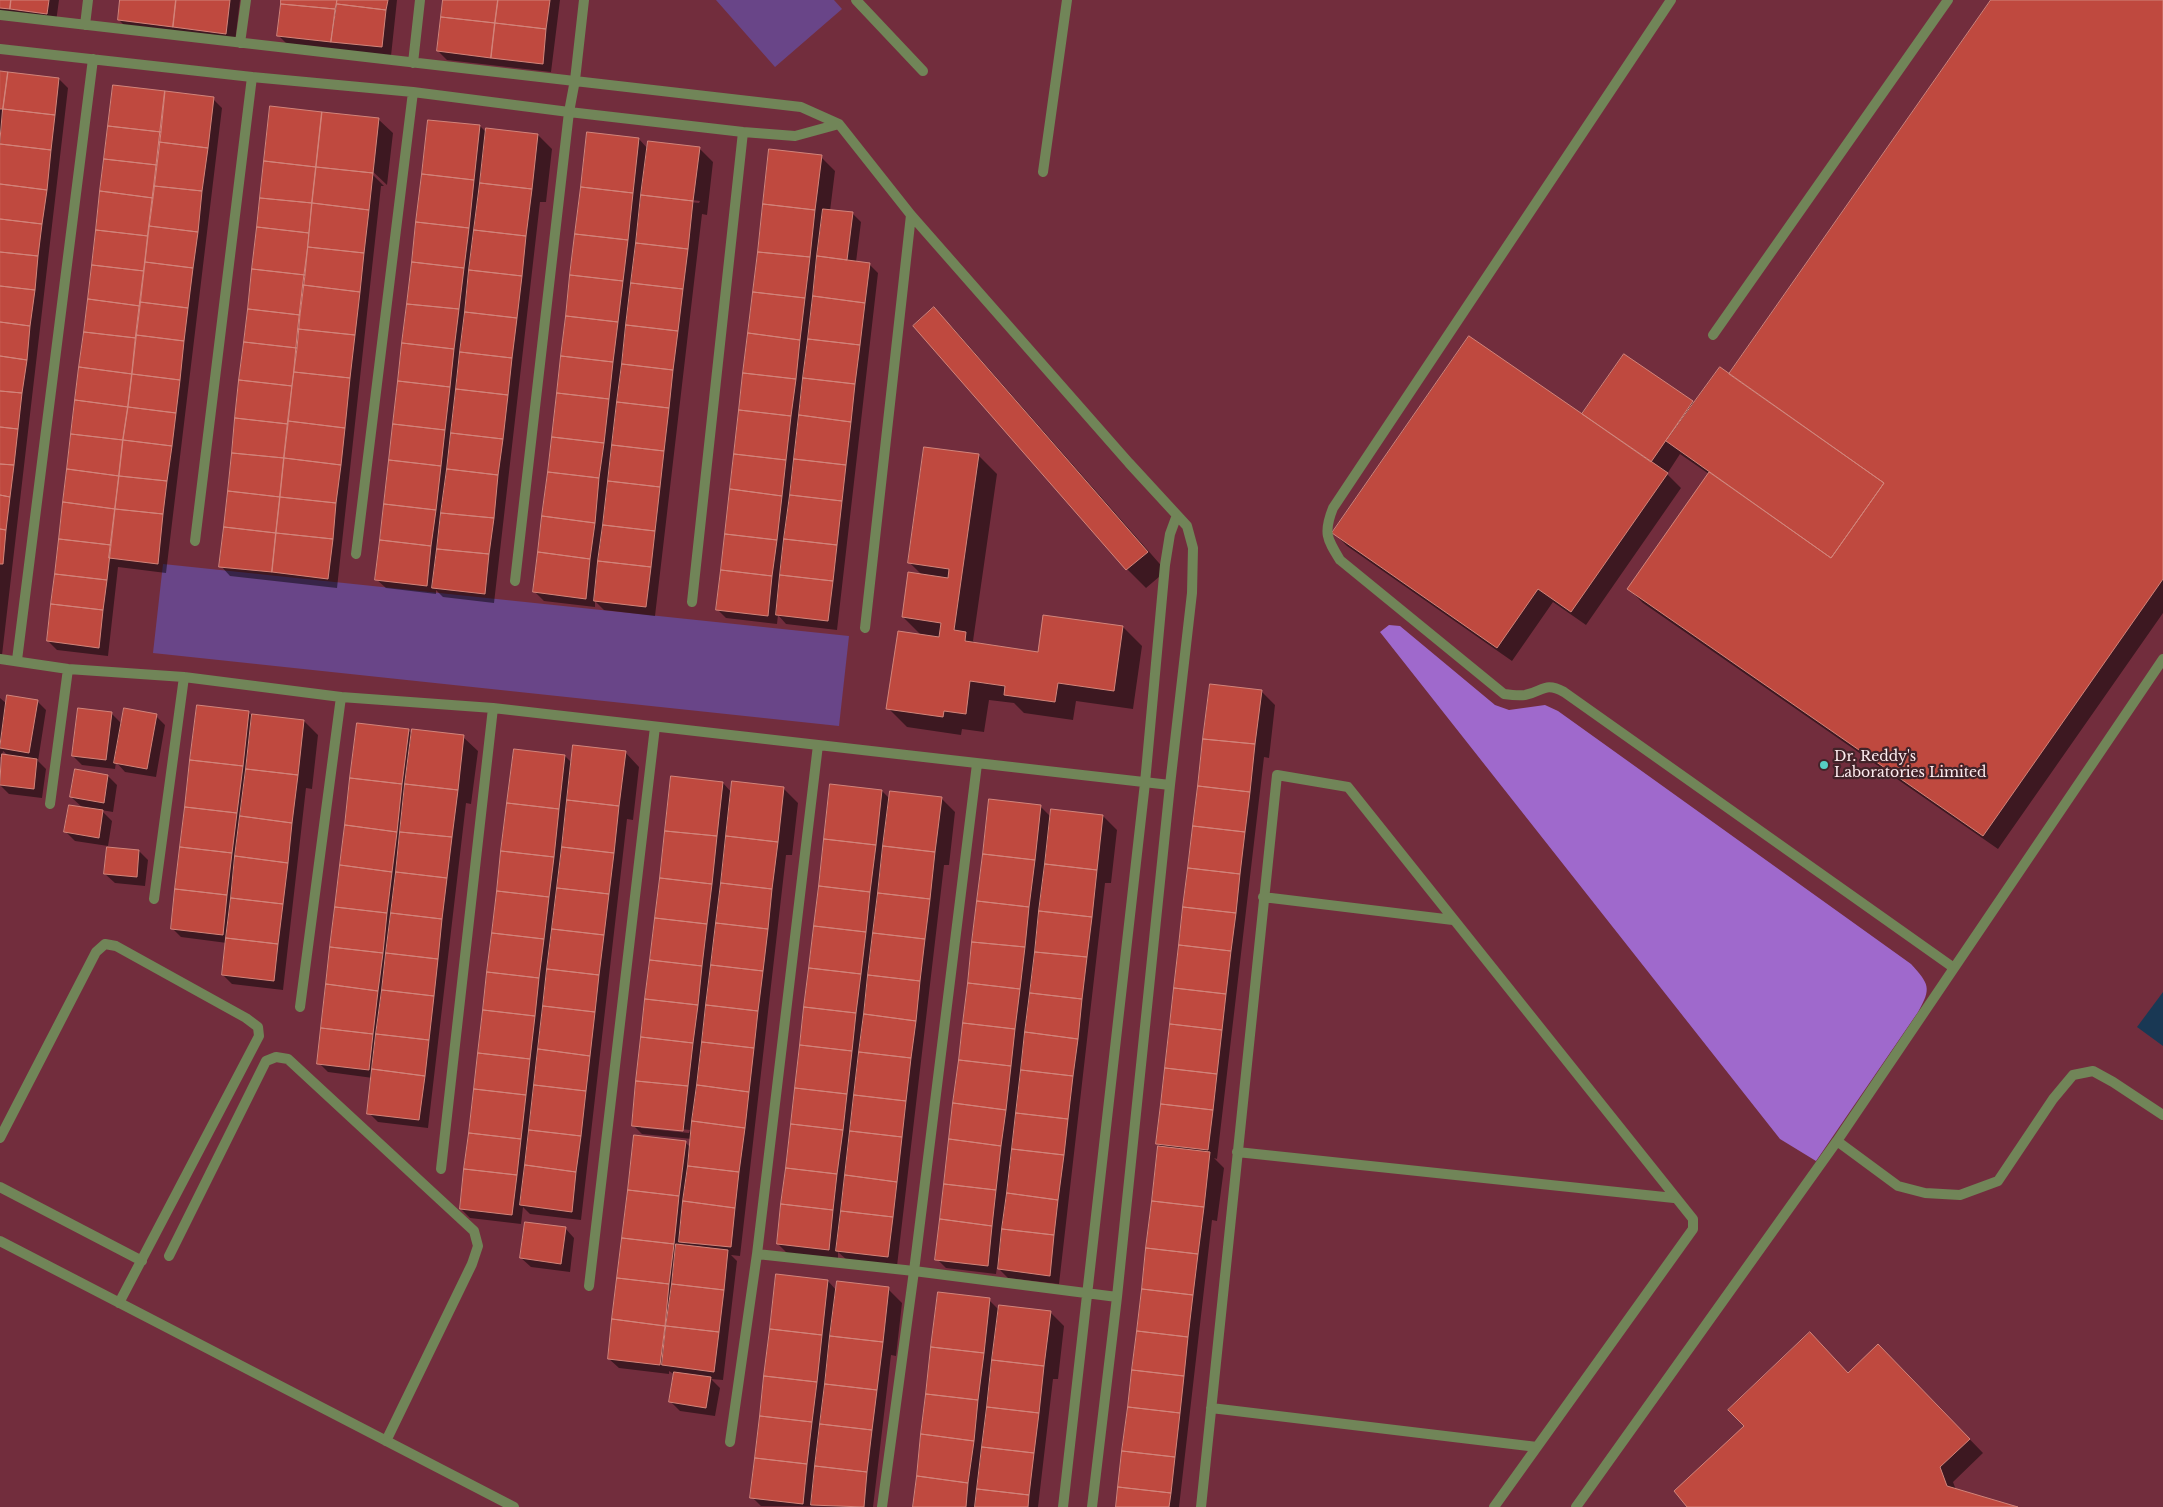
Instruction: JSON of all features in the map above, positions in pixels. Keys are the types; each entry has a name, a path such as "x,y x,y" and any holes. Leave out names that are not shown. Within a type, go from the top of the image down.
{"street":[{"path":"85,25 88,0"},
{"path":"240,43 246,0"},
{"path":"413,63 420,0"},
{"path":"516,581 569,112 575,80 584,0"},
{"path":"856,0 922,71"},
{"path":"868,13 870,0"},
{"path":"1043,172 1067,0"},
{"path":"1671,0 1332,508 1328,520 1327,539 1340,560 1504,694 1526,695 1546,686 1555,687 1564,692 1954,968"},
{"path":"1713,335 1948,0"},
{"path":"0,15 801,107 839,124 912,215 1186,526 1193,548 1192,592 1117,1297 1092,1507"},
{"path":"0,49 252,77 413,92 743,132 795,136 839,124"},
{"path":"17,660 93,59"},
{"path":"195,541 252,77"},
{"path":"356,554 413,92"},
{"path":"692,602 743,132"},
{"path":"865,628 912,215"},
{"path":"1063,1507 1145,783 1166,565 1170,534 1177,515"},
{"path":"0,659 68,669 184,677 342,697 493,708 1170,785"},
{"path":"1576,1507 1838,1141 2163,659"},
{"path":"50,804 68,669"},
{"path":"154,899 184,677"},
{"path":"300,1007 342,697"},
{"path":"441,1169 493,708"},
{"path":"589,1286 655,727"},
{"path":"730,1442 757,1254 818,745"},
{"path":"882,1507 914,1271 977,764"},
{"path":"1201,1507 1277,775 1348,788 1674,1198 1693,1219 1693,1229 1494,1507"},
{"path":"1263,897 1453,920"},
{"path":"0,1138 96,952 105,944 116,946 258,1026 259,1036 119,1303"},
{"path":"169,1256 266,1061 276,1057 288,1060 474,1231 478,1246 472,1264 386,1441"},
{"path":"1838,1141 1898,1186 1925,1193 1960,1195 1998,1181 2053,1099 2073,1075 2093,1071 2114,1082 2163,1115"},
{"path":"1237,1152 1674,1198"},
{"path":"0,1187 142,1261"},
{"path":"0,1241 514,1507"},
{"path":"757,1254 914,1271 1117,1297"},
{"path":"1211,1408 1537,1447"}],"shaded area":[{"path":"716,0 834,0 842,9 775,67"},
{"path":"163,564 849,636 839,726 153,653"},
{"path":"1389,625 1400,626 1495,705 1509,710 1545,705 1558,711 1911,964 1922,977 1927,992 1918,1012 1816,1161 1780,1139 1380,632"}],"water":[{"path":"2163,992 2163,1046 2137,1027"}],"building":[{"path":"0,0 11,0 10,9 0,8"},
{"path":"11,0 49,0 47,14 10,9"},
{"path":"120,0 176,0 173,27 118,20"},
{"path":"176,0 230,0 226,34 173,27"},
{"path":"281,0 337,0 335,9 281,4"},
{"path":"337,0 388,0 386,10 337,4"},
{"path":"443,0 498,0 495,23 441,17"},
{"path":"498,0 550,0 546,29 495,23"},
{"path":"1991,0 2163,0 2163,579 1983,836 1627,589 1709,472 1831,558 1884,483 1729,374"},
{"path":"281,4 335,9 331,42 277,36"},
{"path":"337,4 386,10 382,47 331,42"},
{"path":"441,17 495,23 491,58 437,51"},
{"path":"495,23 546,29 543,64 491,58"},
{"path":"0,71 8,72 3,109 0,109"},
{"path":"8,72 59,78 55,115 3,109"},
{"path":"113,85 165,91 161,132 108,126"},
{"path":"165,91 214,97 208,148 159,142"},
{"path":"270,106 322,112 316,167 264,161"},
{"path":"3,109 55,115 51,150 0,144"},
{"path":"322,112 379,118 373,173 316,167"},
{"path":"428,120 480,125 474,180 422,174"},
{"path":"108,126 161,132 157,165 104,159"},
{"path":"486,128 538,134 532,189 480,183"},
{"path":"587,132 639,138 633,193 581,187"},
{"path":"648,141 700,147 693,201 641,195"},
{"path":"159,142 208,148 202,191 154,186"},
{"path":"0,144 51,150 47,190 0,184"},
{"path":"769,149 822,155 815,210 763,204"},
{"path":"104,159 157,165 153,198 100,191"},
{"path":"264,161 316,167 312,203 260,198"},
{"path":"316,167 373,173 369,210 312,203"},
{"path":"422,174 474,180 469,228 416,222"},
{"path":"480,183 532,189 526,236 474,230"},
{"path":"0,184 47,190 42,224 0,219"},
{"path":"154,186 202,191 198,232 149,226"},
{"path":"581,187 633,193 628,240 575,234"},
{"path":"100,191 153,198 148,236 96,230"},
{"path":"641,195 693,201 688,249 636,243"},
{"path":"260,198 312,203 309,233 257,227"},
{"path":"312,203 369,210 364,253 308,247"},
{"path":"763,204 815,210 810,257 758,252"},
{"path":"823,209 853,212 847,260 817,256"},
{"path":"0,219 42,224 38,256 0,252"},
{"path":"416,222 469,228 464,268 412,262"},
{"path":"149,226 198,232 193,268 145,262"},
{"path":"257,227 309,233 305,275 252,269"},
{"path":"96,230 148,236 144,271 92,265"},
{"path":"474,230 526,236 522,276 469,270"},
{"path":"575,234 628,240 623,281 570,275"},
{"path":"636,243 688,249 683,289 631,283"},
{"path":"308,247 364,253 360,292 303,285"},
{"path":"0,252 38,256 35,290 0,286"},
{"path":"758,252 810,257 805,298 753,292"},
{"path":"817,256 870,263 865,303 813,296"},
{"path":"145,262 193,268 188,308 140,302"},
{"path":"412,262 464,268 459,309 407,304"},
{"path":"92,265 144,271 140,306 88,299"},
{"path":"252,269 305,275 300,315 248,309"},
{"path":"469,270 522,276 517,318 465,312"},
{"path":"570,275 623,281 618,322 566,316"},
{"path":"631,283 683,289 678,331 626,325"},
{"path":"303,285 360,292 355,335 298,329"},
{"path":"0,286 35,290 30,326 0,322"},
{"path":"753,292 805,298 800,340 748,333"},
{"path":"813,296 865,303 860,345 808,339"},
{"path":"88,299 140,306 136,338 84,332"},
{"path":"140,302 188,308 184,341 136,335"},
{"path":"407,304 459,309 454,349 402,343"},
{"path":"934,307 1148,552 1126,570 913,326"},
{"path":"248,309 300,315 297,348 244,342"},
{"path":"465,312 517,318 512,358 460,352"},
{"path":"566,316 618,322 613,362 561,356"},
{"path":"0,322 30,326 27,360 0,356"},
{"path":"626,325 678,331 673,370 622,364"},
{"path":"298,329 355,335 350,378 294,372"},
{"path":"84,332 136,338 132,374 79,367"},
{"path":"748,333 800,340 796,379 743,373"},
{"path":"136,335 184,341 180,380 132,374"},
{"path":"1469,336 1668,473 1571,612 1538,589 1497,648 1332,533"},
{"path":"808,339 860,345 855,384 803,378"},
{"path":"244,342 297,348 292,386 239,380"},
{"path":"402,343 454,349 450,387 398,381"},
{"path":"460,352 512,358 508,395 456,389"},
{"path":"1624,354 1693,401 1651,462 1582,414"},
{"path":"0,356 27,360 22,393 0,391"},
{"path":"561,356 613,362 609,399 557,393"},
{"path":"622,364 673,370 669,408 617,402"},
{"path":"79,367 132,374 128,407 75,400"},
{"path":"1720,367 1884,483 1831,558 1666,441"},
{"path":"294,372 350,378 345,428 288,421"},
{"path":"743,373 796,379 791,416 739,410"},
{"path":"132,374 180,380 176,413 128,407"},
{"path":"803,378 855,384 851,422 799,415"},
{"path":"239,380 292,386 288,424 235,418"},
{"path":"398,381 450,387 445,430 393,424"},
{"path":"456,389 508,395 503,439 451,433"},
{"path":"0,391 22,393 18,429 0,427"},
{"path":"557,393 609,399 604,443 552,437"},
{"path":"75,400 128,407 123,440 71,434"},
{"path":"617,402 669,408 664,451 612,445"},
{"path":"128,407 176,413 172,446 123,440"},
{"path":"739,410 791,416 786,460 734,454"},
{"path":"799,415 851,422 846,465 794,459"},
{"path":"235,418 288,424 284,458 232,453"},
{"path":"288,421 345,428 341,465 284,458"},
{"path":"393,424 445,430 441,466 389,460"},
{"path":"0,427 18,429 14,465 0,464"},
{"path":"451,433 503,439 498,475 447,469"},
{"path":"71,434 123,440 119,476 67,469"},
{"path":"552,437 604,443 599,478 548,472"},
{"path":"123,440 172,446 167,481 119,476"},
{"path":"612,445 664,451 660,487 608,481"},
{"path":"924,447 979,454 954,630 966,632 965,641 1038,652 1043,615 1123,626 1114,691 1058,683 1055,702 1004,695 1005,686 970,681 966,714 944,711 943,717 886,709 898,631 939,637 941,623 902,617 908,572 948,578 949,569 908,563"},
{"path":"232,453 284,458 280,497 228,491"},
{"path":"734,454 786,460 782,496 730,489"},
{"path":"284,458 341,465 336,503 280,497"},
{"path":"794,459 846,465 842,501 790,495"},
{"path":"389,460 441,466 436,510 384,504"},
{"path":"0,464 14,465 10,497 0,495"},
{"path":"67,469 119,476 115,509 63,502"},
{"path":"447,469 498,475 494,518 441,513"},
{"path":"548,472 599,478 595,523 542,516"},
{"path":"119,476 167,481 163,514 115,509"},
{"path":"608,481 660,487 655,531 603,525"},
{"path":"730,489 782,496 777,540 725,534"},
{"path":"228,491 280,497 276,533 224,527"},
{"path":"0,495 10,497 6,530 0,529"},
{"path":"790,495 842,501 837,545 784,539"},
{"path":"280,497 336,503 333,539 276,533"},
{"path":"63,502 115,509 111,545 59,539"},
{"path":"384,504 436,510 431,546 380,540"},
{"path":"115,509 163,514 158,564 109,558"},
{"path":"441,513 494,518 489,554 437,549"},
{"path":"542,516 595,523 590,559 538,552"},
{"path":"603,525 655,531 651,567 598,561"},
{"path":"224,527 276,533 272,572 219,567"},
{"path":"0,529 6,530 3,564 0,564"},
{"path":"276,533 333,539 328,579 272,572"},
{"path":"725,534 777,540 772,576 721,570"},
{"path":"59,539 111,545 107,580 55,574"},
{"path":"784,539 837,545 833,581 780,575"},
{"path":"380,540 431,546 427,586 375,580"},
{"path":"437,549 489,554 485,594 432,588"},
{"path":"538,552 590,559 586,599 533,592"},
{"path":"598,561 651,567 646,607 594,601"},
{"path":"721,570 772,576 768,616 716,610"},
{"path":"55,574 107,580 103,610 51,604"},
{"path":"780,575 833,581 828,621 776,615"},
{"path":"51,604 103,610 99,648 47,641"},
{"path":"1210,684 1262,690 1255,744 1203,739"},
{"path":"7,695 38,700 29,753 0,748"},
{"path":"197,705 249,711 243,766 190,760"},
{"path":"78,708 112,712 106,760 72,756"},
{"path":"124,708 157,714 147,769 114,763"},
{"path":"252,714 304,720 298,775 246,769"},
{"path":"357,723 409,729 402,784 350,778"},
{"path":"412,729 464,735 458,790 405,784"},
{"path":"1203,739 1255,744 1250,792 1198,786"},
{"path":"573,745 626,751 619,806 567,800"},
{"path":"514,749 565,755 559,809 507,803"},
{"path":"2,754 37,759 34,789 0,785"},
{"path":"190,760 243,766 237,813 185,807"},
{"path":"75,769 108,775 104,803 70,797"},
{"path":"246,769 298,775 292,823 240,816"},
{"path":"671,776 723,782 717,836 665,831"},
{"path":"350,778 402,784 397,832 345,825"},
{"path":"732,781 784,787 778,842 726,836"},
{"path":"405,784 458,790 452,837 400,832"},
{"path":"830,784 882,790 876,845 824,839"},
{"path":"1198,786 1250,792 1245,832 1193,826"},
{"path":"890,791 942,797 935,852 883,846"},
{"path":"989,799 1041,805 1035,860 983,854"},
{"path":"567,800 619,806 614,853 562,847"},
{"path":"507,803 559,809 554,857 501,851"},
{"path":"69,805 103,810 99,838 64,832"},
{"path":"185,807 237,813 232,853 180,847"},
{"path":"1051,809 1103,815 1097,870 1045,864"},
{"path":"240,816 292,823 288,863 235,856"},
{"path":"345,825 397,832 392,872 340,865"},
{"path":"1193,826 1245,832 1240,874 1188,868"},
{"path":"665,831 717,836 712,884 660,878"},
{"path":"400,832 452,837 447,878 396,872"},
{"path":"726,836 778,842 772,889 721,883"},
{"path":"824,839 876,845 870,892 819,886"},
{"path":"883,846 935,852 930,899 878,893"},
{"path":"107,847 139,850 137,877 104,874"},
{"path":"180,847 232,853 227,895 175,889"},
{"path":"562,847 614,853 609,894 557,888"},
{"path":"501,851 554,857 549,897 497,891"},
{"path":"983,854 1035,860 1029,907 977,901"},
{"path":"235,856 288,863 283,904 231,898"},
{"path":"1045,864 1097,870 1092,917 1039,911"},
{"path":"340,865 392,872 387,913 335,907"},
{"path":"1188,868 1240,874 1236,913 1183,907"},
{"path":"396,872 447,878 442,919 391,913"},
{"path":"660,878 712,884 707,924 655,918"},
{"path":"721,883 772,889 768,929 716,923"},
{"path":"819,886 870,892 866,932 814,926"},
{"path":"557,888 609,894 604,935 552,929"},
{"path":"175,889 227,895 223,935 171,929"},
{"path":"497,891 549,897 544,939 492,933"},
{"path":"878,893 930,899 925,939 873,933"},
{"path":"231,898 283,904 278,944 226,938"},
{"path":"977,901 1029,907 1025,947 972,942"},
{"path":"335,907 387,913 383,953 330,947"},
{"path":"1183,907 1236,913 1231,951 1179,945"},
{"path":"1039,911 1092,917 1087,957 1035,952"},
{"path":"391,913 442,919 438,959 386,953"},
{"path":"655,918 707,924 702,966 650,960"},
{"path":"716,923 768,929 763,971 711,965"},
{"path":"814,926 866,932 861,974 809,968"},
{"path":"552,929 604,935 599,975 547,969"},
{"path":"492,933 544,939 539,978 487,972"},
{"path":"873,933 925,939 920,981 868,975"},
{"path":"226,938 278,944 274,981 222,975"},
{"path":"972,942 1025,947 1020,989 968,983"},
{"path":"1179,945 1231,951 1226,994 1174,988"},
{"path":"330,947 383,953 378,991 326,984"},
{"path":"1035,952 1087,957 1082,999 1030,993"},
{"path":"386,953 438,959 434,996 382,990"},
{"path":"650,960 702,966 698,1005 645,999"},
{"path":"711,965 763,971 758,1011 706,1005"},
{"path":"809,968 861,974 856,1013 804,1007"},
{"path":"547,969 599,975 595,1012 543,1006"},
{"path":"487,972 539,978 535,1016 483,1010"},
{"path":"868,975 920,981 916,1021 864,1014"},
{"path":"968,983 1020,989 1015,1029 963,1023"},
{"path":"326,984 378,991 373,1034 321,1028"},
{"path":"1174,988 1226,994 1222,1030 1170,1024"},
{"path":"382,990 434,996 429,1040 376,1034"},
{"path":"1030,993 1082,999 1078,1039 1025,1032"},
{"path":"645,999 698,1005 693,1043 641,1037"},
{"path":"706,1005 758,1011 754,1048 702,1042"},
{"path":"543,1006 595,1012 590,1056 538,1049"},
{"path":"804,1007 856,1013 852,1051 800,1045"},
{"path":"483,1010 535,1016 530,1059 478,1053"},
{"path":"864,1014 916,1021 911,1058 859,1052"},
{"path":"963,1023 1015,1029 1011,1066 959,1060"},
{"path":"1170,1024 1222,1030 1217,1074 1165,1068"},
{"path":"321,1028 373,1034 369,1070 317,1064"},
{"path":"1025,1032 1078,1039 1073,1076 1021,1070"},
{"path":"376,1034 429,1040 425,1076 372,1069"},
{"path":"641,1037 693,1043 688,1086 636,1081"},
{"path":"702,1042 754,1048 749,1092 697,1085"},
{"path":"800,1045 852,1051 847,1094 795,1088"},
{"path":"538,1049 590,1056 586,1091 534,1085"},
{"path":"859,1052 911,1058 906,1101 854,1095"},
{"path":"478,1053 530,1059 526,1095 474,1089"},
{"path":"959,1060 1011,1066 1006,1110 953,1103"},
{"path":"1165,1068 1217,1074 1213,1110 1161,1104"},
{"path":"372,1069 425,1076 419,1120 367,1114"},
{"path":"1021,1070 1073,1076 1068,1119 1016,1113"},
{"path":"636,1081 688,1086 683,1131 632,1126"},
{"path":"534,1085 586,1091 581,1136 529,1130"},
{"path":"697,1085 749,1092 745,1128 692,1121"},
{"path":"795,1088 847,1094 843,1130 791,1124"},
{"path":"474,1089 526,1095 521,1139 469,1133"},
{"path":"854,1095 906,1101 902,1137 850,1131"},
{"path":"953,1103 1006,1110 1001,1146 949,1139"},
{"path":"1161,1104 1213,1110 1208,1150 1156,1144"},
{"path":"1016,1113 1068,1119 1064,1155 1012,1149"},
{"path":"692,1121 745,1128 739,1172 688,1166"},
{"path":"791,1124 843,1130 837,1174 786,1168"},
{"path":"529,1130 581,1136 576,1172 525,1165"},
{"path":"850,1131 902,1137 897,1182 845,1175"},
{"path":"469,1133 521,1139 517,1175 464,1169"},
{"path":"634,1135 686,1141 679,1196 628,1190"},
{"path":"949,1139 1001,1146 996,1190 944,1184"},
{"path":"1158,1146 1210,1152 1204,1207 1152,1201"},
{"path":"1012,1149 1064,1155 1058,1200 1007,1193"},
{"path":"525,1165 576,1172 572,1212 520,1205"},
{"path":"688,1166 739,1172 735,1208 683,1201"},
{"path":"786,1168 837,1174 833,1210 781,1204"},
{"path":"464,1169 517,1175 512,1215 460,1209"},
{"path":"845,1175 897,1182 893,1217 841,1211"},
{"path":"944,1184 996,1190 992,1226 940,1219"},
{"path":"628,1190 679,1196 674,1244 622,1238"},
{"path":"1007,1193 1058,1200 1054,1235 1002,1229"},
{"path":"683,1201 735,1208 731,1247 679,1242"},
{"path":"1152,1201 1204,1207 1198,1254 1146,1248"},
{"path":"781,1204 833,1210 829,1250 777,1244"},
{"path":"841,1211 893,1217 888,1257 836,1251"},
{"path":"940,1219 992,1226 988,1266 935,1260"},
{"path":"525,1222 566,1227 561,1264 520,1258"},
{"path":"1002,1229 1054,1235 1050,1276 998,1269"},
{"path":"622,1238 674,1244 669,1284 617,1278"},
{"path":"676,1244 728,1250 724,1290 672,1284"},
{"path":"1146,1248 1198,1254 1193,1295 1142,1289"},
{"path":"776,1274 828,1280 822,1335 770,1329"},
{"path":"617,1278 669,1284 665,1326 612,1319"},
{"path":"837,1281 889,1287 883,1342 830,1336"},
{"path":"672,1284 724,1290 719,1332 666,1326"},
{"path":"1142,1289 1193,1295 1188,1337 1137,1331"},
{"path":"938,1292 990,1298 984,1353 931,1347"},
{"path":"999,1305 1051,1311 1044,1366 992,1360"},
{"path":"612,1319 665,1326 660,1365 608,1359"},
{"path":"666,1326 719,1332 714,1372 662,1365"},
{"path":"770,1329 822,1335 817,1382 764,1376"},
{"path":"1137,1331 1188,1337 1184,1376 1132,1370"},
{"path":"1810,1332 1848,1373 1878,1344 1970,1439 1940,1467 1947,1486 2018,1507 1687,1507 1674,1491 1744,1426 1728,1410"},
{"path":"830,1336 883,1342 877,1390 825,1384"},
{"path":"931,1347 984,1353 978,1400 926,1394"},
{"path":"992,1360 1044,1366 1039,1413 987,1407"},
{"path":"1132,1370 1184,1376 1180,1413 1128,1407"},
{"path":"674,1372 711,1377 706,1408 669,1402"},
{"path":"764,1376 817,1382 812,1422 760,1416"},
{"path":"825,1384 877,1390 872,1430 820,1424"},
{"path":"926,1394 978,1400 974,1441 921,1434"},
{"path":"987,1407 1039,1413 1034,1453 982,1447"},
{"path":"1128,1407 1180,1413 1175,1457 1122,1451"},
{"path":"760,1416 812,1422 807,1464 755,1458"},
{"path":"820,1424 872,1430 867,1472 815,1466"},
{"path":"921,1434 974,1441 968,1483 917,1476"},
{"path":"982,1447 1034,1453 1029,1495 977,1489"},
{"path":"1122,1451 1175,1457 1171,1493 1118,1487"},
{"path":"755,1458 807,1464 803,1504 750,1498"},
{"path":"815,1466 867,1472 864,1507 811,1505"},
{"path":"917,1476 968,1483 966,1507 913,1507"},
{"path":"1118,1487 1171,1493 1169,1507 1116,1507"},
{"path":"977,1489 1029,1495 1028,1507 975,1507"}],"place":[{"name":"Dr. Reddy's Laboratories Limited","path":"1824,765"}]}
